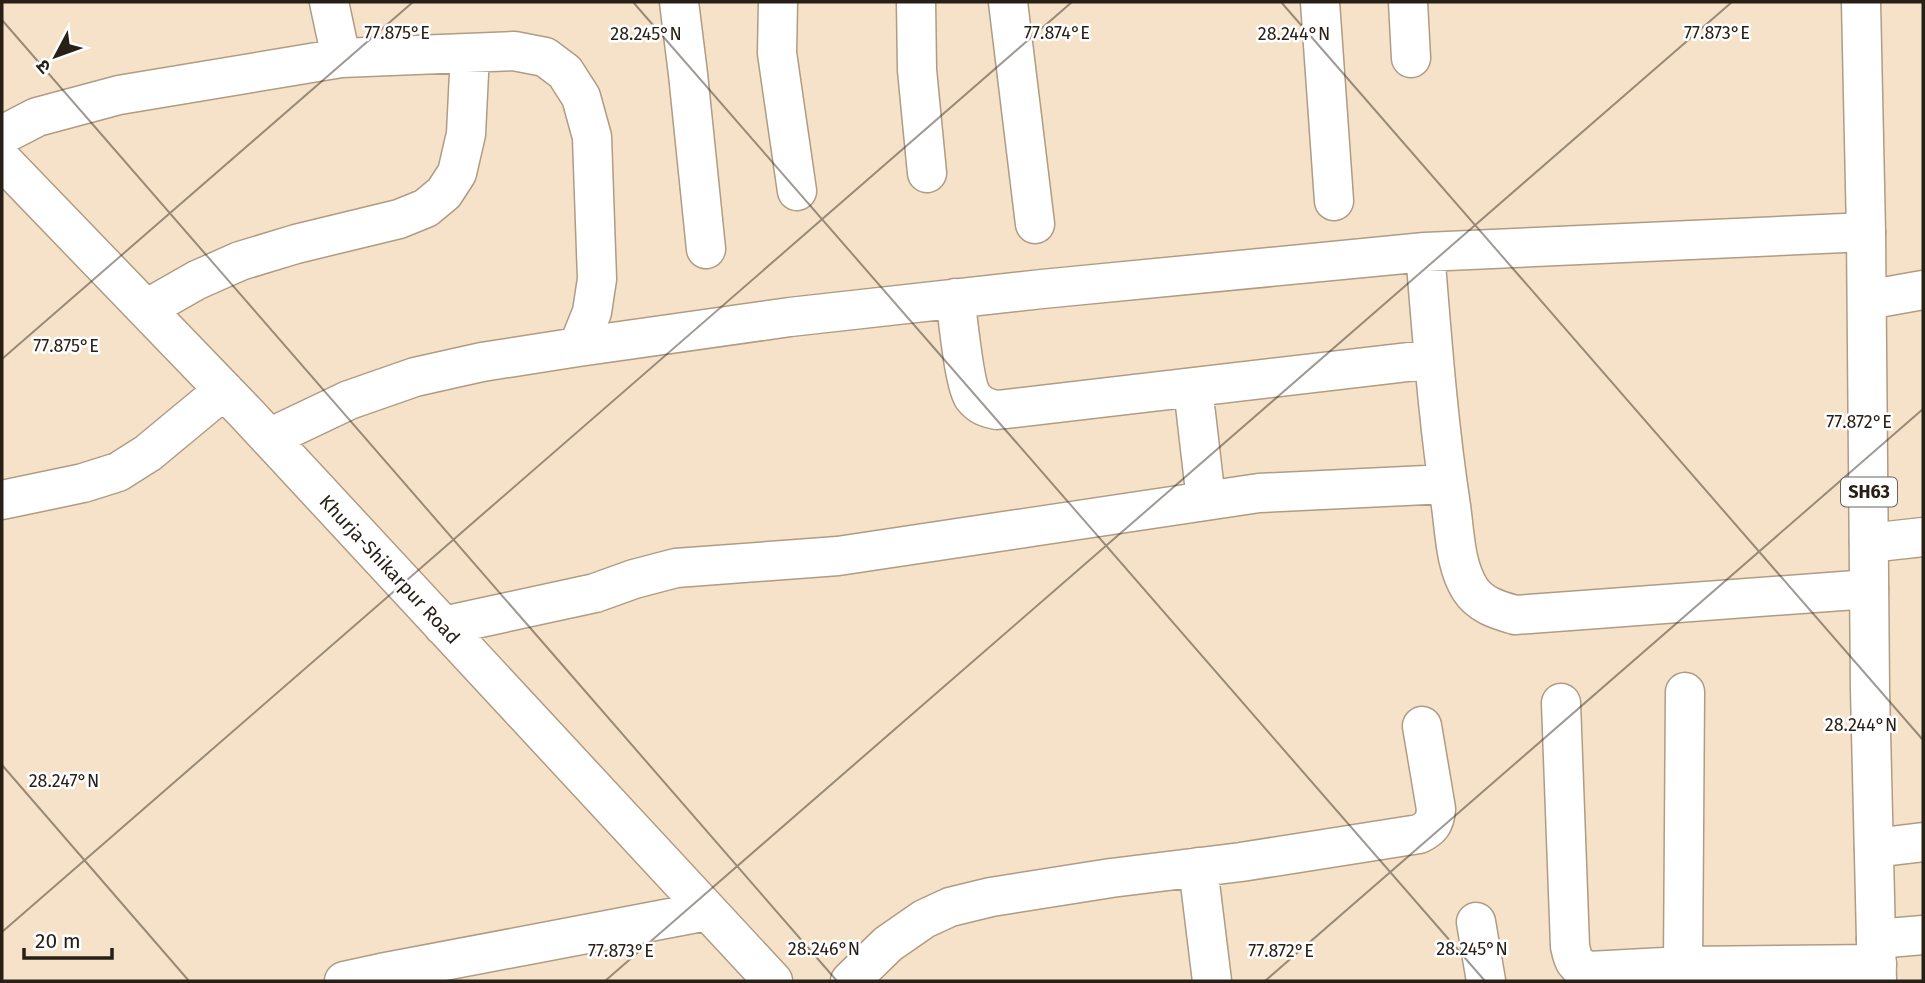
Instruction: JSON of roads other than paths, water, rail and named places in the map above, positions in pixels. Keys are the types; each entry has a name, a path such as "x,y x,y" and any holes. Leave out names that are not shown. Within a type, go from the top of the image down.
{"street":[{"path":"329,2 341,58"},
{"path":"679,2 706,249"},
{"path":"778,2 778,53 797,191"},
{"path":"916,2 917,70 927,173"},
{"path":"1008,2 1035,224"},
{"path":"1320,2 1334,201"},
{"path":"1408,2 1410,58"},
{"name":"SH63","path":"1861,2 1877,962"},
{"path":"2,135 37,117 119,95 341,58 514,51 545,57 565,72 581,97 593,137 597,279 592,312 578,347"},
{"path":"146,309 197,280 240,261 296,244 399,219 426,208 444,193 457,173 466,134 470,52"},
{"name":"Khurja-Shikarpur Road","path":"2,160 224,390 773,981"},
{"path":"269,438 349,400 415,377 482,362 776,318 1425,252 1866,232"},
{"path":"1425,252 1447,484 1459,563 1471,590 1490,608 1515,615 1870,589"},
{"path":"1867,300 1923,290"},
{"path":"955,298 971,395 983,407 997,410 1434,359"},
{"path":"1193,388 1206,500"},
{"path":"2,500 83,483 118,472 148,453 224,390"},
{"path":"443,626 595,593 676,568 838,556 1259,493 1447,484"},
{"path":"1869,543 1923,537"},
{"path":"1683,966 1685,692"},
{"path":"1561,703 1570,946 1572,958 1579,968 1635,976 1683,966 1877,962 1923,935"},
{"path":"849,981 888,944 924,919 950,907 991,897 1111,878 1419,834 1430,828 1435,820 1436,809 1422,726"},
{"path":"1874,848 1923,842"},
{"path":"1198,867 1212,981"},
{"path":"344,981 429,972 707,911"},
{"path":"1476,922 1486,981"}]}
